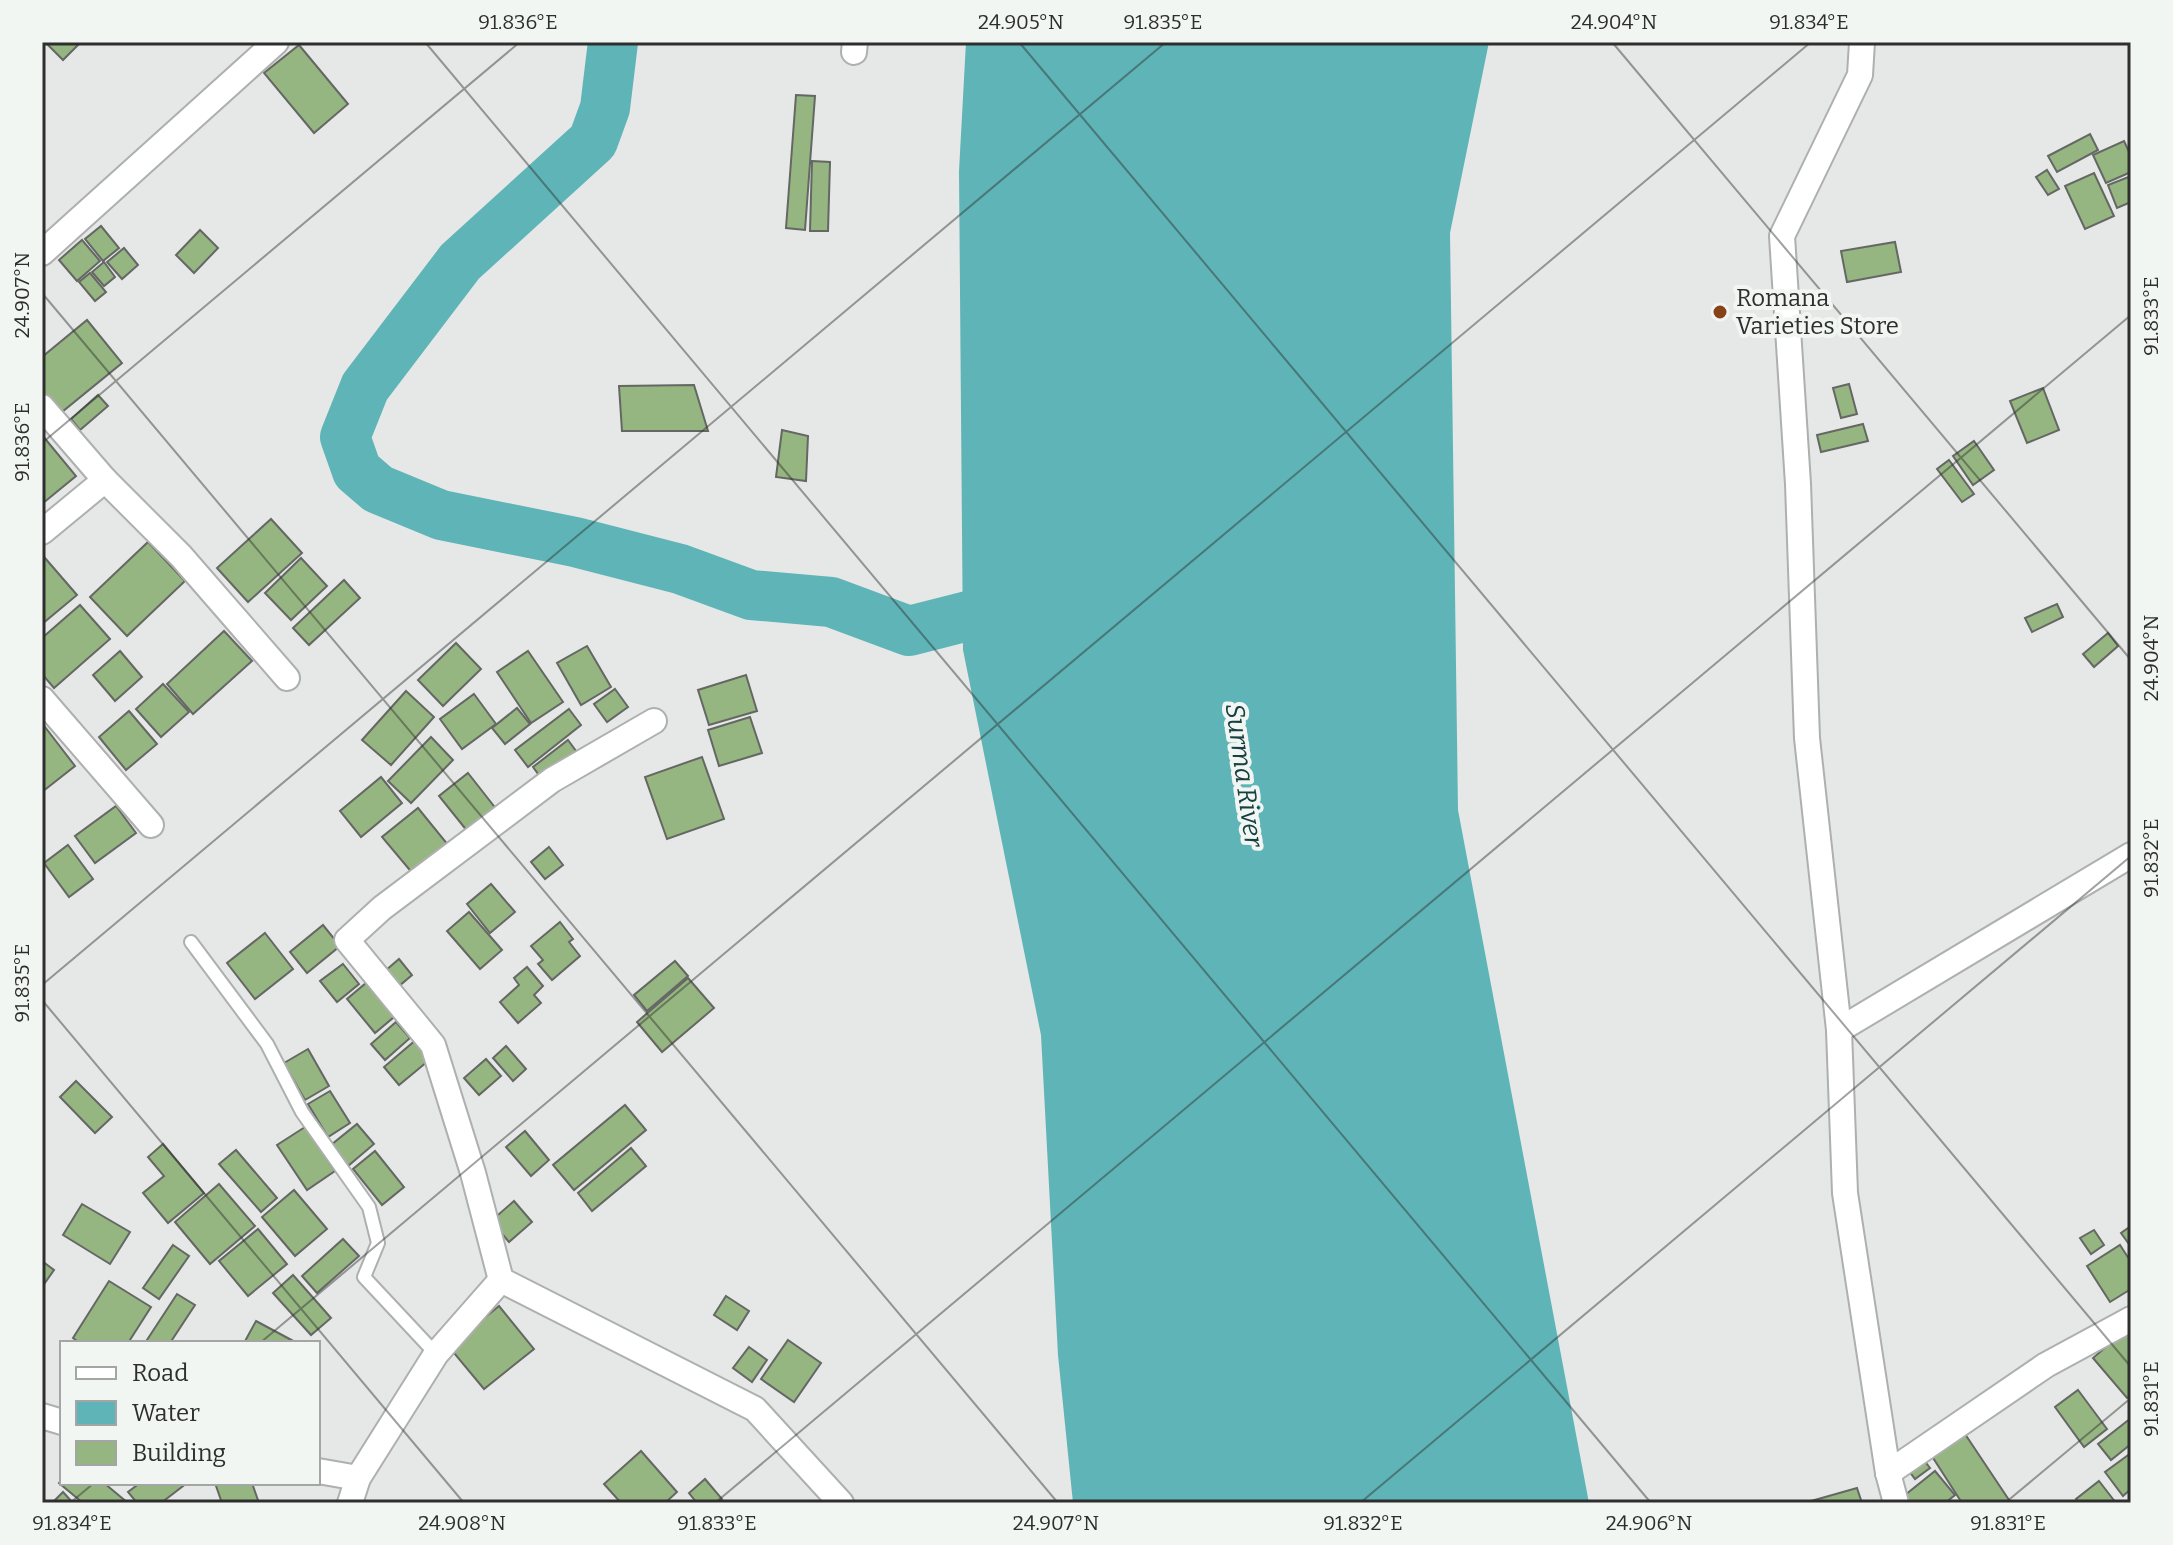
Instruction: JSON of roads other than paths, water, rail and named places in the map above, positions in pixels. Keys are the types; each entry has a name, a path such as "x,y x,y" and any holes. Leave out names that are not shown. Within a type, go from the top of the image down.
{"street":[{"path":"42,253 276,42"},
{"path":"1862,42 1860,75 1782,236 1798,484 1807,738 1839,1030 1845,1193 1888,1473 1896,1503"},
{"path":"42,407 105,480 181,556 287,678"},
{"path":"42,532 105,480"},
{"path":"42,699 151,825"},
{"path":"654,721 552,780 382,908 347,940 433,1045 473,1173 501,1280 755,1409 841,1503"},
{"path":"1839,1030 2131,855"},
{"path":"350,1503 358,1478 436,1354 501,1280"},
{"path":"1888,1473 2046,1365 2131,1319"},
{"path":"320,1471 358,1478"}],"lane":[{"path":"191,942 267,1044 302,1112 369,1207 378,1243 364,1277 436,1354"}],"water":[{"name":"Surma River","path":"966,42 1489,42 1450,233 1458,810 1589,1503 1073,1503 1058,1355 1041,1035 963,650 959,171"}],"waterway":[{"path":"613,42 605,108 593,141 460,262 365,387 345,437 357,471 378,489 441,515 575,542 680,569 751,595 831,602 909,631 1027,601"}],"place":[{"name":"Romana Varieties Store","path":"1720,312"}]}
